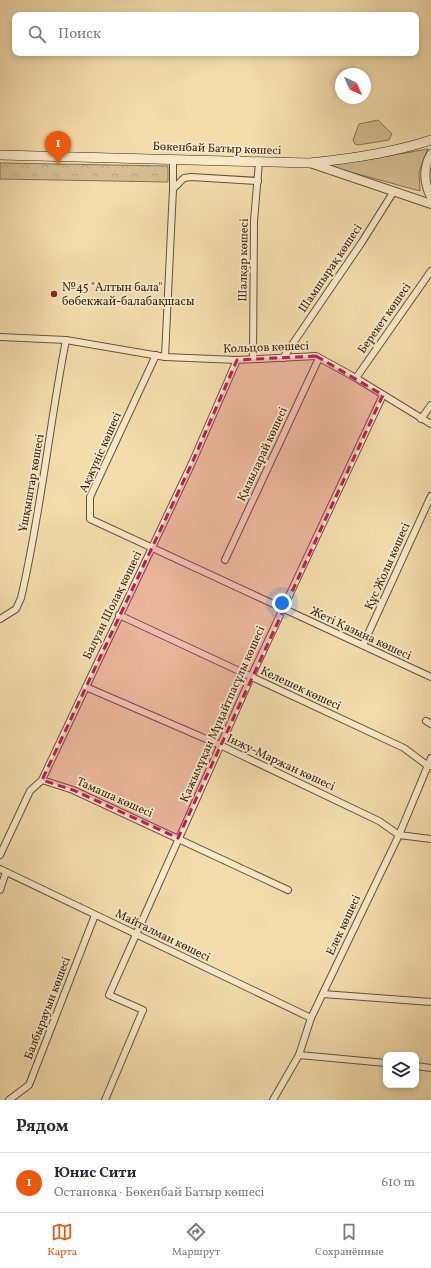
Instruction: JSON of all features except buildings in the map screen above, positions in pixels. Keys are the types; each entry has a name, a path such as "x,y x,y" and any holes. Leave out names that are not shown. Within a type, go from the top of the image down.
{"main road":[{"name":"Бөкенбай Батыр көшесі","path":"0,155 309,163 340,160 412,146 431,140"}],"street":[{"path":"431,154 428,160 425,178 426,188 431,197"},
{"path":"165,357 173,189 173,159"},
{"name":"Шалқар көшесі","path":"253,359 254,221 259,162"},
{"path":"309,163 431,204"},
{"path":"173,189 184,178 190,177 258,181"},
{"name":"Шамшырақ көшесі","path":"283,358 362,242 394,191"},
{"name":"Берекет көшесі","path":"356,378 431,271"},
{"name":"Кольцов көшесі","path":"0,337 66,340 165,357 237,360 316,356 356,378 431,424"},
{"name":"Ұшқыштар көшесі","path":"0,619 16,610 20,601 48,455 54,404 66,340"},
{"name":"Ақжүніс көшесі","path":"152,547 90,519 89,506 90,497 156,355"},
{"name":"Қызыларай көшесі","path":"225,560 319,358"},
{"name":"Балуан Шолақ көшесі","path":"0,855 30,791 42,780 192,463 237,360"},
{"name":"Қажымұқан Мұңайтпасұлы көшесі","path":"105,1100 143,1010 109,995 178,838 282,609 383,395"},
{"path":"421,419 431,405"},
{"name":"Құс Жолы көшесі","path":"363,645 431,496"},
{"name":"Жеті Қазына көшесі","path":"152,547 282,609 431,677"},
{"name":"Келешек көшесі","path":"119,615 404,748 429,766"},
{"name":"Інжу-Маржан көшесі","path":"86,687 220,745 379,821 399,835"},
{"name":"Елек көшесі","path":"273,1100 299,1055 311,1018 399,835 429,766 431,758"},
{"name":"Тамаша көшесі","path":"42,780 73,790 288,890"},
{"path":"399,835 431,839"},
{"path":"0,890 3,871"},
{"name":"Майталман көшесі","path":"3,871 311,1018"},
{"name":"Балбырауын көшесі","path":"9,1100 29,1085 95,915"},
{"path":"323,994 431,1002"},
{"path":"299,1055 383,1063"},
{"path":"419,1066 431,1068"}],"highlighted area":[{"path":"316,356 383,395 178,838 73,790 42,780 192,463 237,360"}],"green space":[{"path":"378,120 392,134 389,140 358,145 355,144 353,140 359,124"},
{"path":"428,149 419,172 420,191 325,165 359,161"},
{"path":"0,163 168,166 168,182 0,179"}],"place":[{"name":"Юнис Сити","path":"58,164"},
{"name":"№45 \"Алтын бала\" бөбекжай-балабақшасы","path":"54,294"}]}
